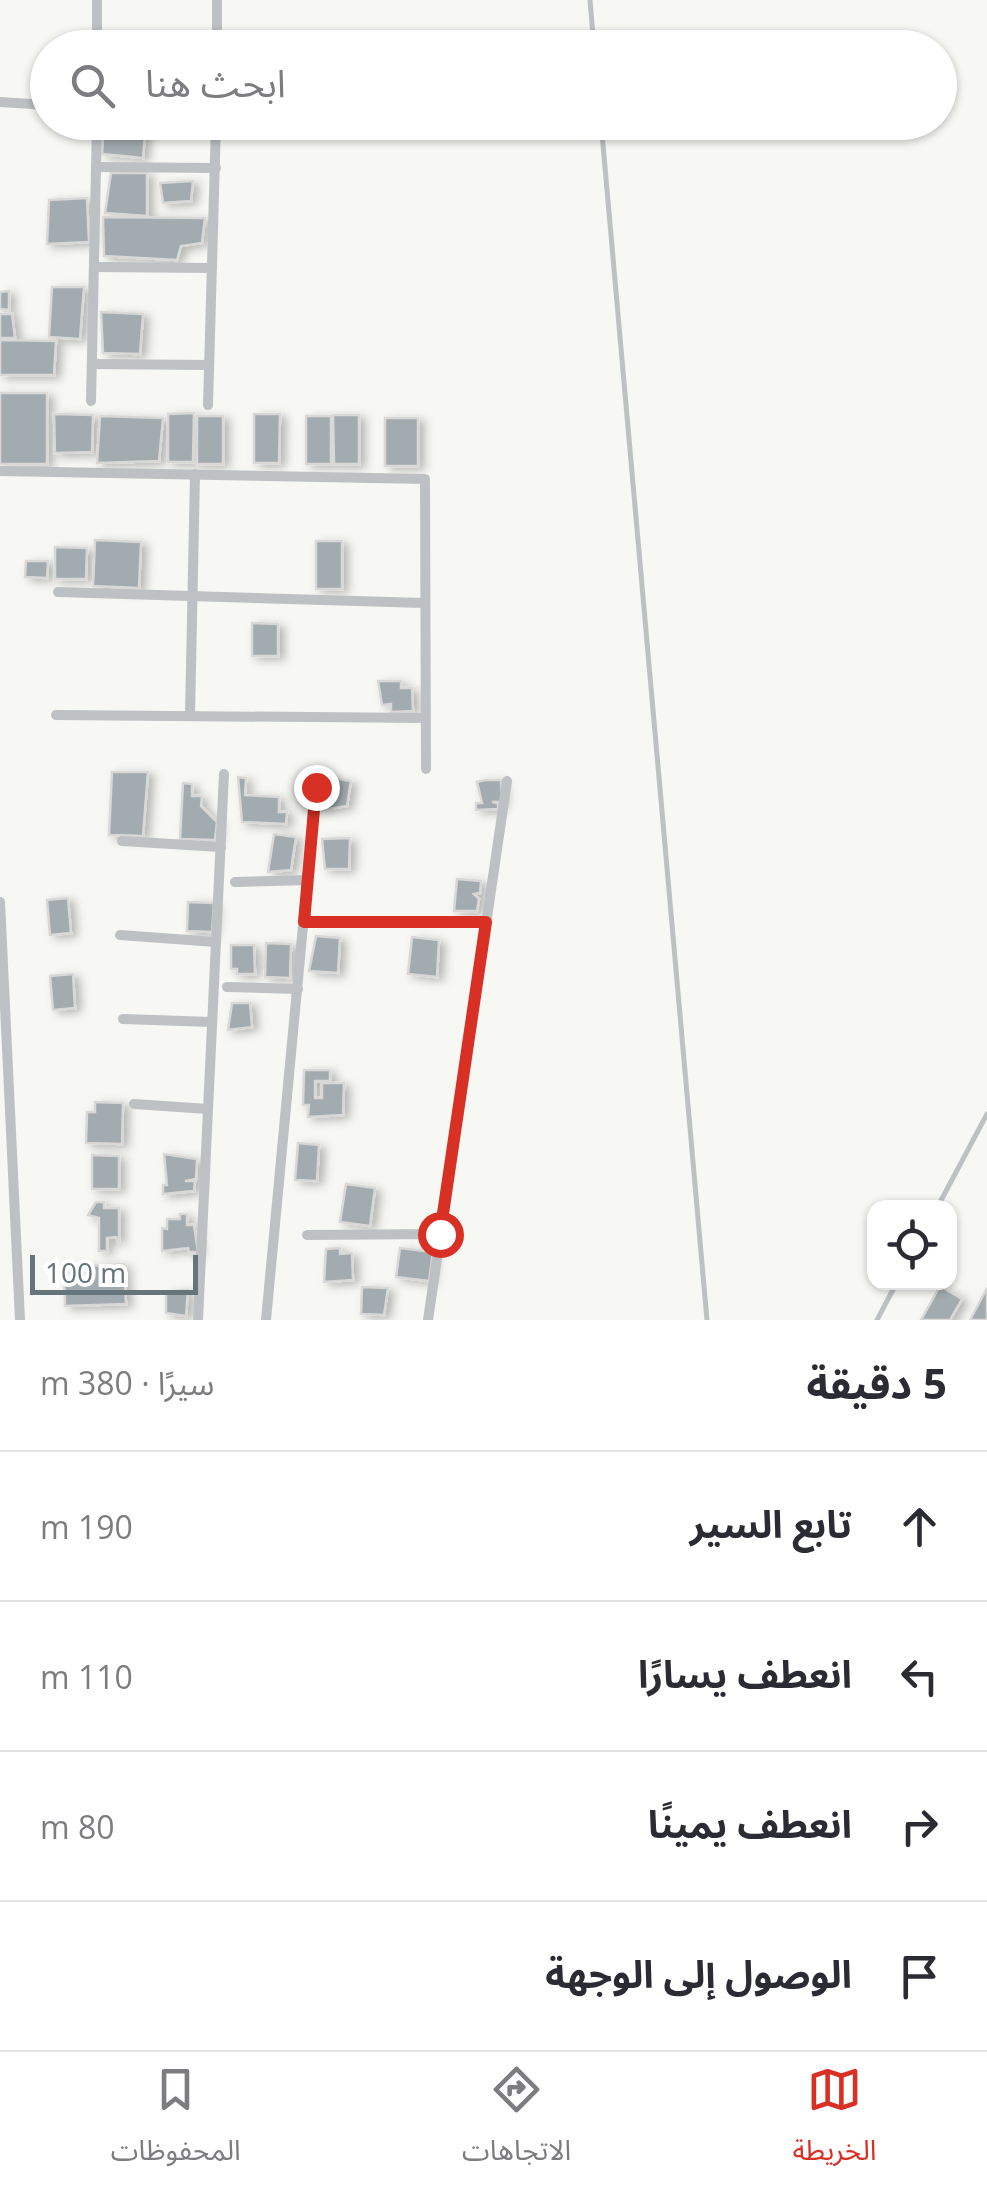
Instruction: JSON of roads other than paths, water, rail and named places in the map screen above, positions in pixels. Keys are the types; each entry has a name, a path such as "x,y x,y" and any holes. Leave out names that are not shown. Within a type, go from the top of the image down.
{"street":[{"path":"97,0 97,30"},
{"path":"217,30 218,0"},
{"path":"0,102 30,104"},
{"path":"90,401 97,140"},
{"path":"208,405 216,140"},
{"path":"98,167 216,168"},
{"path":"96,267 212,268"},
{"path":"92,364 209,365"},
{"path":"0,471 424,479 426,769"},
{"path":"190,715 195,474"},
{"path":"58,592 424,603"},
{"path":"56,715 424,718"},
{"path":"198,1320 224,774"},
{"path":"428,1320 507,781"},
{"path":"266,1320 316,787"},
{"path":"122,841 221,847"},
{"path":"236,882 308,880"},
{"path":"0,902 20,1320"},
{"path":"304,922 486,922"},
{"path":"120,935 216,942"},
{"path":"227,987 298,989"},
{"path":"123,1019 212,1022"},
{"path":"134,1104 208,1109"},
{"path":"307,1235 440,1234"}],"lane":[{"path":"590,0 592,30"},
{"path":"603,140 707,1320"},
{"path":"941,1200 987,1114"},
{"path":"877,1320 893,1290"}]}
